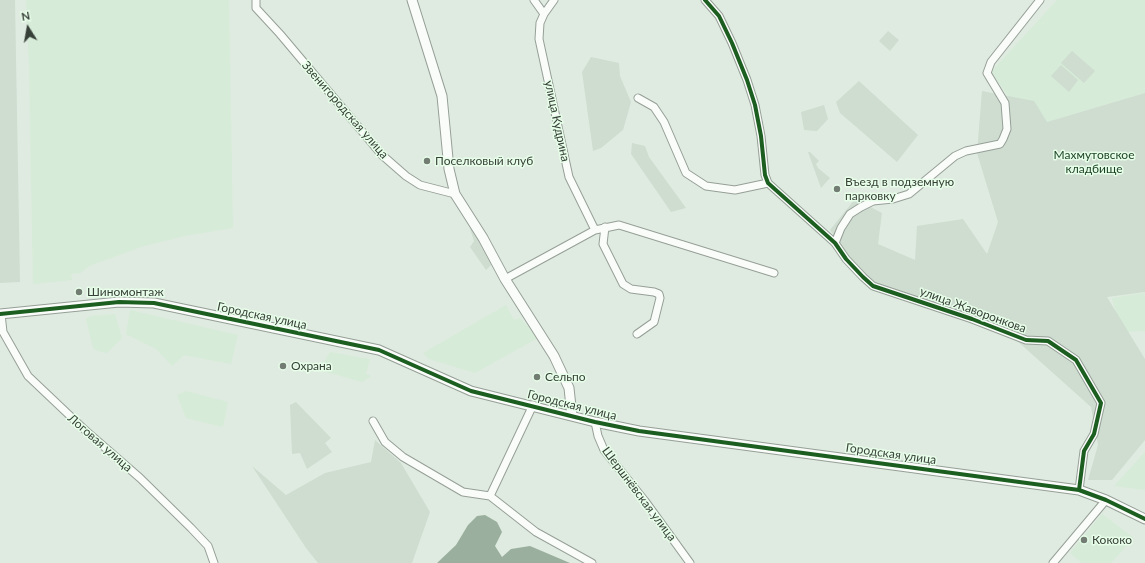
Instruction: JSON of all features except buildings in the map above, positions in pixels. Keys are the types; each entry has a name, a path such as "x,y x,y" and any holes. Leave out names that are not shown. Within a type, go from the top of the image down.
{"street":[{"name":"Звенигородская улица","path":"256,0 256,8 280,34 382,155 406,176 420,185 455,194"},
{"path":"412,0 442,96 449,169 455,194 483,238 505,279 554,356 567,382 571,398 572,416"},
{"path":"638,98 654,107 664,122 686,173 706,186 735,190 768,183 765,175 756,113 747,80 738,55 719,16 705,0"},
{"path":"835,243 841,228 850,214 861,207 874,201 893,199 909,194 950,158 966,151 1000,144 1004,139 1007,129 1005,103 987,73 991,62 1040,0"},
{"path":"535,1 552,2"},
{"path":"535,1 544,14 552,2"},
{"name":"улица Кудрина","path":"544,14 540,23 539,39 569,177 595,230"},
{"name":"улица Жаворонкова","path":"768,183 835,243 846,259 873,286 972,319 1026,340 1048,341 1076,360 1101,403 1094,434 1084,451 1079,490"},
{"path":"505,279 595,230 619,224 774,273"},
{"path":"605,227 603,244 623,284 631,289 659,294 660,298 654,322 637,334"},
{"name":"Городская улица","path":"0,314 118,302 154,303 379,350 471,391 533,405 595,422 639,431 1079,490 1106,500 1145,520"},
{"name":"Логовая улица","path":"0,314 3,332 28,376 64,411 140,478 191,528 208,546 214,563"},
{"path":"490,496 533,405"},
{"path":"373,421 385,442 403,457 463,492 490,496 536,532 592,563"},
{"name":"Шершнёвская улица","path":"595,422 598,436 604,450 645,500 690,563"},
{"path":"1053,563 1106,500"}],"shaded area":[{"path":"26,0 229,0 233,228 185,236 144,246 89,266 81,273 71,274 72,280 33,284 29,68"},
{"path":"1057,0 1145,0 1145,93 1030,127 991,72"},
{"path":"1145,293 1145,331 1121,332 1112,298"},
{"path":"506,305 514,320 520,318 538,338 475,373 429,359 423,353"},
{"path":"130,310 238,335 231,364 184,355 172,366 156,349 126,334"},
{"path":"115,314 122,338 107,353 98,351 93,348 86,319 91,316"},
{"path":"330,352 370,359 366,374 371,376 362,382 319,370"},
{"path":"186,391 228,402 223,427 186,418 177,395"},
{"path":"1145,452 1145,490 1114,486"},
{"path":"1102,514 1134,538 1111,563 1082,563 1070,553"},
{"path":"485,515 497,522 502,532 495,546 502,557 511,549 530,546 570,563 437,563 456,545 468,525 477,516"}],"green space":[{"path":"0,0 15,0 20,282 0,283"},
{"path":"888,31 899,40 890,51 879,41"},
{"path":"1072,51 1095,71 1084,83 1061,63"},
{"path":"591,57 619,63 620,76 631,102 623,130 601,148 593,151 582,72"},
{"path":"1061,65 1078,80 1069,92 1051,76"},
{"path":"859,81 918,135 897,162 840,113 836,102"},
{"name":"Махмутовское кладбище","path":"982,91 1034,101 1047,122 1145,93 1145,292 1107,297 1145,359 1145,440 1112,480 1088,480 1098,445 1091,407 996,322 868,282 830,230 855,199 882,213 878,244 915,260 917,226 963,219 987,254 998,222 977,153"},
{"path":"824,105 828,119 817,131 804,130 801,112"},
{"path":"632,143 645,146 649,157 686,208 671,212 631,154"},
{"path":"808,152 810,152 819,161 816,164 818,168 830,178 821,188"},
{"path":"474,227 494,262 486,270 470,247 474,241 470,229"},
{"path":"296,402 331,438 325,443 332,452 307,469 300,453 292,454 290,405"},
{"path":"375,440 401,463 430,512 412,563 318,563 306,548 252,466 286,495 325,473 371,462"}],"cycle path":[{"path":"705,0 719,16 747,80 755,105 761,136 765,175 768,183 835,243 846,259 863,277 873,286 972,319 1026,340 1048,341 1076,360 1101,403 1094,434 1084,451 1079,490"},
{"path":"0,314 119,302 154,303 379,350 471,391 595,422 639,431 1079,490 1106,500 1145,519"}],"place":[{"name":"Поселковый клуб","path":"427,161"},
{"name":"Въезд в подземную парковку","path":"837,189"},
{"name":"Шиномонтаж","path":"79,292"},
{"name":"Охрана","path":"283,366"},
{"name":"Сельпо","path":"537,377"},
{"name":"Кококо","path":"1084,540"}]}
